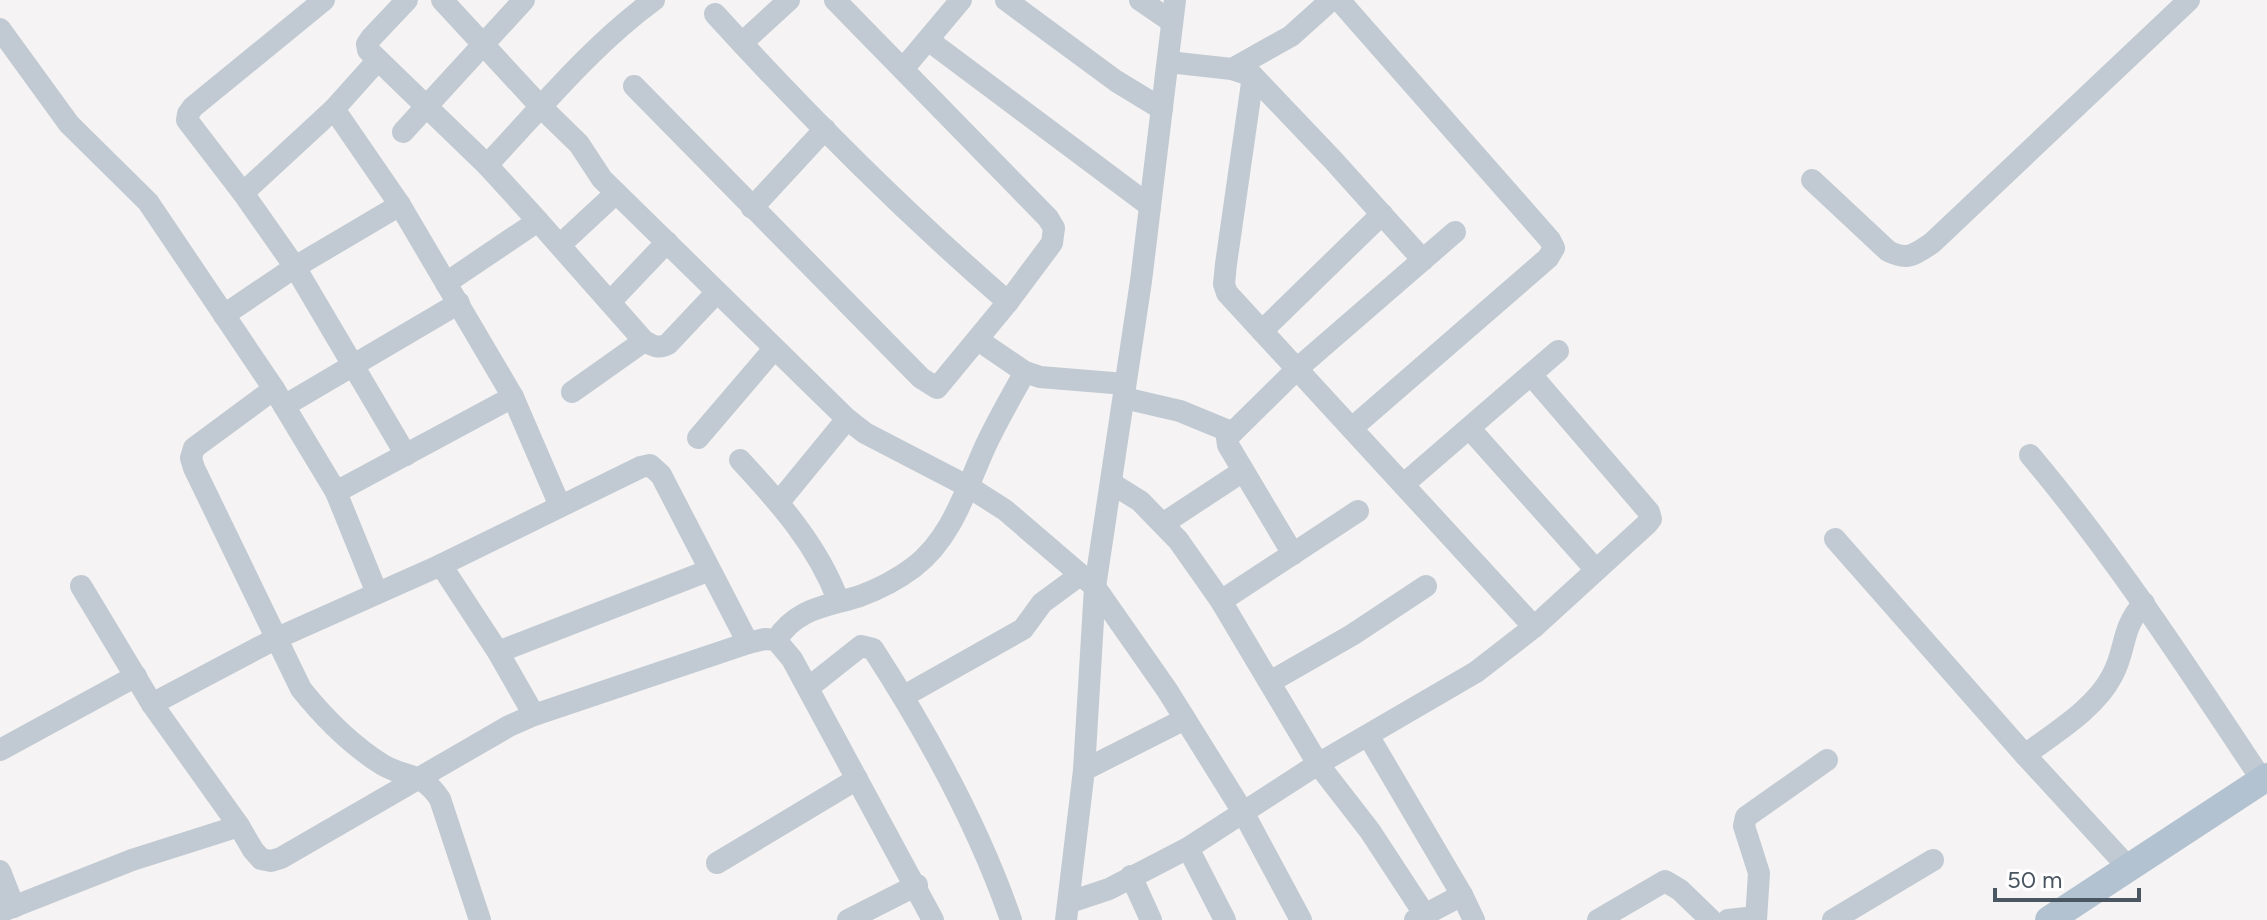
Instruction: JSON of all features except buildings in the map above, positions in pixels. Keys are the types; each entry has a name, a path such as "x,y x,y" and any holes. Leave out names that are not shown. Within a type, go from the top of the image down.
{"main road":[{"path":"2049,920 2127,866 2265,784"},
{"path":"2072,920 2265,784"}],"street":[{"path":"324,0 188,114 191,127 295,267 406,455"},
{"path":"407,0 367,44 368,50 487,165 644,341 661,347 668,344 717,292"},
{"path":"442,0 579,144 593,170 847,419 865,433 969,487 1005,510 1087,581 1126,629 1185,719 1243,812 1301,920"},
{"path":"403,132 524,0"},
{"path":"487,165 603,42 654,0"},
{"path":"742,43 789,0"},
{"path":"634,86 930,386 937,388 1052,243 1054,228 1048,218 835,0"},
{"path":"903,69 961,0"},
{"path":"1006,0 1116,81 1162,109"},
{"path":"1068,911 1084,770 1087,581 1111,483 1174,11 1140,0"},
{"path":"1331,0 1291,36 1242,72 1224,284 1232,299 1534,627"},
{"path":"1339,0 1511,194 1554,248 1548,258 1352,428"},
{"path":"1812,180 1888,251 1901,257 1915,255 1932,243 2189,0"},
{"path":"715,14 949,252 1008,302"},
{"path":"0,29 69,124 148,202 224,315 336,492 377,593"},
{"path":"928,40 1150,206"},
{"path":"243,193 334,109 378,60"},
{"path":"1168,62 1242,72 1423,260"},
{"path":"334,109 400,205 513,397 560,506"},
{"path":"752,208 825,129"},
{"path":"560,245 616,193"},
{"path":"224,315 295,267 400,205"},
{"path":"1262,331 1382,214"},
{"path":"446,283 538,221"},
{"path":"1293,554 1228,445 1227,438 1298,368 1455,232"},
{"path":"610,302 667,242"},
{"path":"459,303 355,365 279,398 203,440 194,448 191,458 301,689 322,716 357,747 387,767 422,778 440,799 480,920"},
{"path":"978,340 1025,372 1124,391 1231,432"},
{"path":"572,392 644,341"},
{"path":"698,438 774,349"},
{"path":"1404,484 1558,351"},
{"path":"776,640 791,622 813,608 859,596 887,584 915,566 932,549 969,487 984,449 1025,372"},
{"path":"1068,911 1188,848 1318,764 1476,672 1534,627 1648,523 1651,519 1649,512 1532,376"},
{"path":"336,492 513,397"},
{"path":"779,502 847,419"},
{"path":"1470,429 1596,570"},
{"path":"2030,455 2078,512 2144,603 2265,784"},
{"path":"740,460 779,502 829,577 838,600"},
{"path":"152,704 275,639 441,565 650,465 661,475 748,643"},
{"path":"1164,523 1243,471"},
{"path":"1111,483 1140,501 1164,523 1221,601 1318,764 1370,831 1420,917 1462,895"},
{"path":"1221,601 1358,511"},
{"path":"1835,539 2127,866"},
{"path":"441,565 498,652 534,715"},
{"path":"498,652 710,570"},
{"path":"904,696 1023,629 1042,603 1087,581"},
{"path":"81,586 152,704 253,850 261,859 271,861 509,726 534,715 748,643 776,640 792,659 917,885 933,920"},
{"path":"1270,682 1352,635 1426,586"},
{"path":"2025,755 2099,694 2113,676 2131,617 2144,603"},
{"path":"808,688 861,646 873,649 904,696 975,830 996,874 1011,920"},
{"path":"0,750 136,676"},
{"path":"1084,770 1185,719"},
{"path":"1369,737 1474,920"},
{"path":"1728,920 1756,919 1759,873 1744,826 1746,817 1827,760"},
{"path":"717,863 857,779"},
{"path":"0,871 7,910 132,860 239,826"},
{"path":"1188,848 1225,920"},
{"path":"1833,920 1933,860"},
{"path":"1131,876 1151,920"},
{"path":"1598,920 1665,881 1680,890 1711,920"},
{"path":"848,920 917,885"}]}
